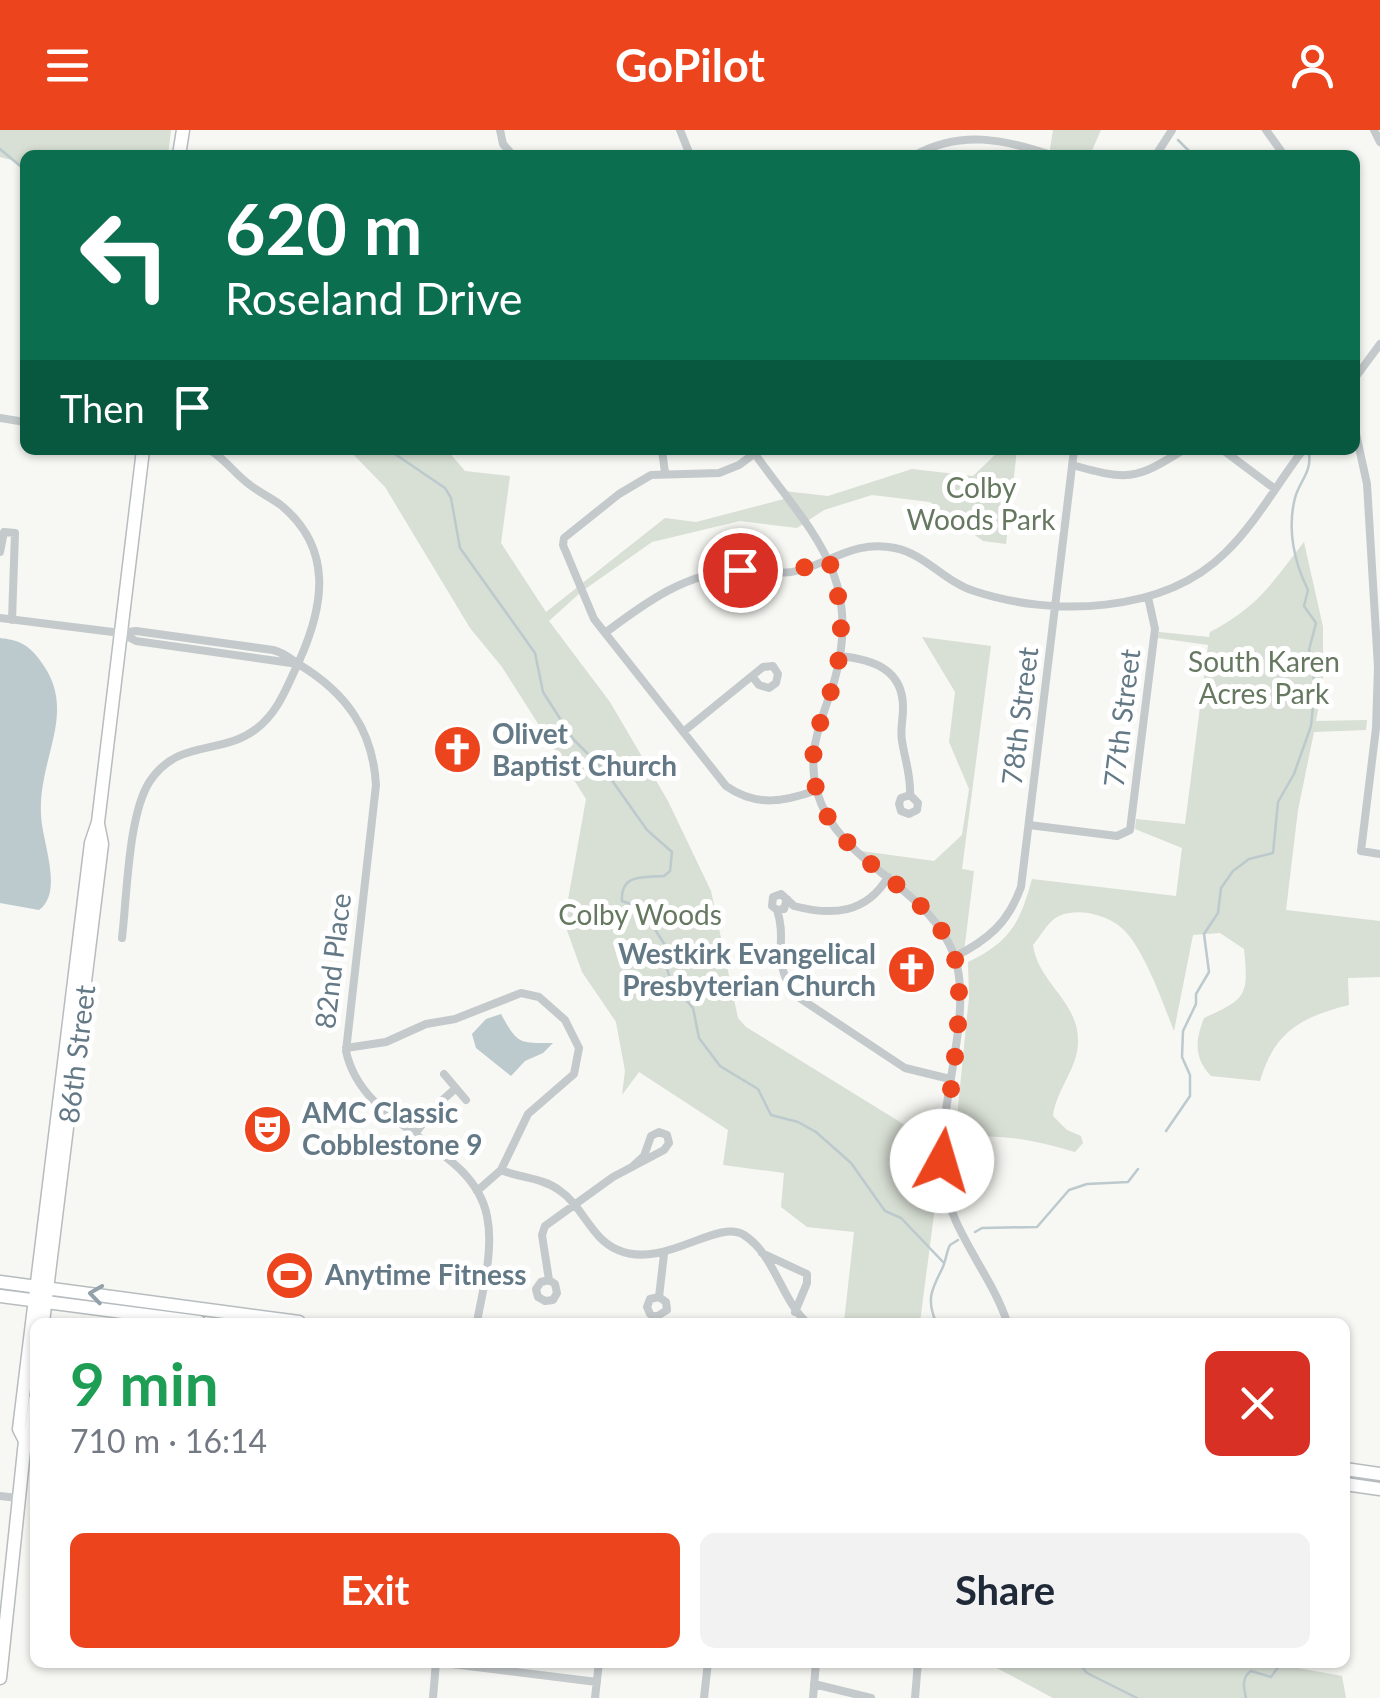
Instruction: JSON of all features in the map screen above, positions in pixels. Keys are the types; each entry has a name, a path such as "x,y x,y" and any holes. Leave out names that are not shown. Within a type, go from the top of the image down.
{"main road":[{"name":"86th Street","path":"40,1294 102,844 98,822 142,455"},
{"path":"0,1282 40,1294 175,1318"},
{"path":"40,1294 43,1318"},
{"path":"36,1318 40,1294"},
{"path":"0,1296 40,1294 262,1318"},
{"path":"25,1441 19,1429 30,1358"},
{"path":"0,1678 5,1589 25,1441 30,1434"},
{"path":"1350,1470 1380,1474"},
{"path":"1350,1485 1380,1489"}],"street":[{"path":"1374,130 1380,142"},
{"path":"926,150 947,141 976,137 1004,140 1035,150"},
{"path":"1360,371 1380,344"},
{"path":"1360,450 1376,559 1378,667 1378,728 1360,851 1380,854"},
{"path":"122,938 136,817 150,782 174,758 197,748 237,740 268,720 283,697 319,608 320,580 314,552 292,517 216,455"},
{"path":"663,455 665,473"},
{"path":"748,455 719,473 665,473 640,481 564,538 564,549 594,619 717,776 738,794 769,802 817,790"},
{"path":"758,455 824,546 840,599 839,656 813,745 817,790 835,829 922,906 938,924 954,957 960,994 942,1161 945,1192 1005,1318"},
{"name":"78th Street","path":"954,957 991,936 1014,905 1021,887 1073,455"},
{"path":"1072,465 1134,476 1173,455"},
{"path":"1230,455 1274,489"},
{"path":"605,633 675,586 726,571 799,570 866,546 900,549 948,580 977,592 1056,604 1112,605 1148,597 1183,582 1217,560 1242,535 1298,455"},
{"path":"0,552 4,532 15,533 12,620"},
{"name":"77th Street","path":"1029,825 1127,834 1155,629 1148,597"},
{"path":"0,618 298,664"},
{"path":"839,656 876,662 899,685 903,709 901,737 910,774 910,795"},
{"name":"82nd Place","path":"298,664 334,688 361,724 375,769 375,801 346,1048 349,1065 359,1086 376,1105 466,1176 477,1191"},
{"path":"683,732 752,676"},
{"path":"888,877 869,900 844,911 808,910 794,906 781,894 773,897 772,906 781,922 778,952 795,995 905,1068 950,1079"},
{"path":"346,1048 375,1045 426,1024 527,993 539,997 565,1020 579,1048 574,1074 528,1114 501,1170 477,1191 489,1232 478,1318"},
{"path":"444,1074 466,1100"},
{"path":"414,1135 456,1088"},
{"path":"548,1280 542,1231 549,1222 667,1147 667,1136 659,1132 652,1136 644,1156 632,1167"},
{"path":"501,1170 548,1184 565,1194 605,1244 635,1256 664,1254 728,1231 744,1235 802,1318"},
{"path":"758,1252 807,1274 795,1312"},
{"path":"659,1297 664,1254"},
{"path":"0,1496 18,1498"},
{"path":"433,1698 436,1668"},
{"path":"484,1668 597,1682"},
{"path":"595,1698 598,1668"},
{"path":"704,1698 707,1668"},
{"path":"812,1698 815,1668"},
{"path":"915,1698 918,1668"},
{"path":"814,1684 871,1698"}],"green space":[{"path":"0,130 171,130 169,150 20,150 20,166 0,157"},
{"path":"1053,130 1101,130 1092,150 1050,150"},
{"name":"Colby Woods","path":"354,455 451,455 465,471 510,476 501,543 546,612 665,518 696,522 788,498 784,491 828,496 912,469 973,476 995,455 1016,455 1006,544 983,541 930,502 872,495 824,510 797,528 740,521 652,542 581,592 549,621 610,702 668,801 711,891 738,1018 746,1027 921,1135 944,1138 921,1318 844,1318 854,1232 807,1227 781,1207 784,1173 723,1165 728,1130 639,1072 622,1095 625,1071 616,1022 582,972 564,922 586,799 502,667 470,628 385,487"},
{"name":"South Karen Acres Park","path":"1304,542 1323,627 1323,685 1316,721 1367,720 1366,730 1314,732 1298,810 1286,910 1380,921 1380,977 1348,978 1349,1005 1317,1015 1292,1029 1273,1050 1260,1081 1211,1076 1199,1056 1199,1034 1204,1018 1229,1006 1242,994 1246,977 1244,949 1220,933 1193,935 1174,1031 1146,964 1125,931 1094,914 1075,912 1059,916 1033,945 1042,970 1066,1003 1077,1028 1077,1052 1053,1116 1067,1130 1081,1136 1083,1143 1075,1152 1016,1139 955,1137 969,997 968,962 994,947 1011,930 1032,879 1176,896 1182,848 1135,829 1136,819 1185,824 1208,645 1158,638 1159,632 1209,637 1210,632 1241,613 1263,593"},
{"path":"922,637 991,646 962,869 974,871 964,952 954,957 938,924 854,850 934,861 962,835 969,789 949,742 955,692"},
{"path":"997,1668 1299,1668 1342,1676 1346,1698 1053,1698"}],"shaded area":[{"path":"0,638 22,644 35,654 51,678 56,697 57,715 41,815 51,879 46,902 39,910 0,903"},
{"path":"501,1014 521,1040 553,1043 543,1053 525,1061 511,1076 476,1048 472,1034 486,1019"}],"waterway":[{"path":"1178,140 1188,150"},
{"path":"0,149 20,166"},
{"path":"396,455 445,488 451,498 460,548 535,653 543,692 573,739 606,772 647,830 672,852 670,871 664,876 629,881 622,901 649,910 652,925 667,948 666,966 672,984 693,1008 699,1038 720,1066 758,1089 771,1115 816,1132 851,1163 885,1211 901,1218 944,1263"},
{"path":"1166,1131 1190,1096 1190,1075 1182,1057 1183,1031 1196,1004 1196,994 1209,972 1204,934 1218,913 1221,888 1233,871 1249,859 1273,853 1278,802 1294,774 1311,726 1315,686 1309,650 1316,623 1304,606 1308,590 1292,533 1295,498 1309,466 1309,455"},
{"path":"975,1232 982,1228 1037,1227 1069,1190 1087,1184 1128,1182 1138,1169"},
{"path":"935,1318 931,1307 933,1288 950,1245 958,1240"},
{"path":"1083,1668 1137,1698"},
{"path":"1246,1698 1244,1683 1251,1671 1271,1677 1278,1668"}],"place":[{"name":"Olivet Baptist Church","path":"457,750"},
{"name":"Westkirk Evangelical Presbyterian Church","path":"911,970"},
{"name":"AMC Classic Cobblestone 9","path":"267,1129"},
{"name":"Anytime Fitness","path":"290,1275"}],"route":[{"path":"740,570 782,573 828,558 836,579 842,620 839,656 817,726 813,771 822,807 835,829 854,850 922,906 945,934 954,957 960,994 942,1161"}],"park label":[{"name":"Colby Woods Park","path":"981,504"}]}
